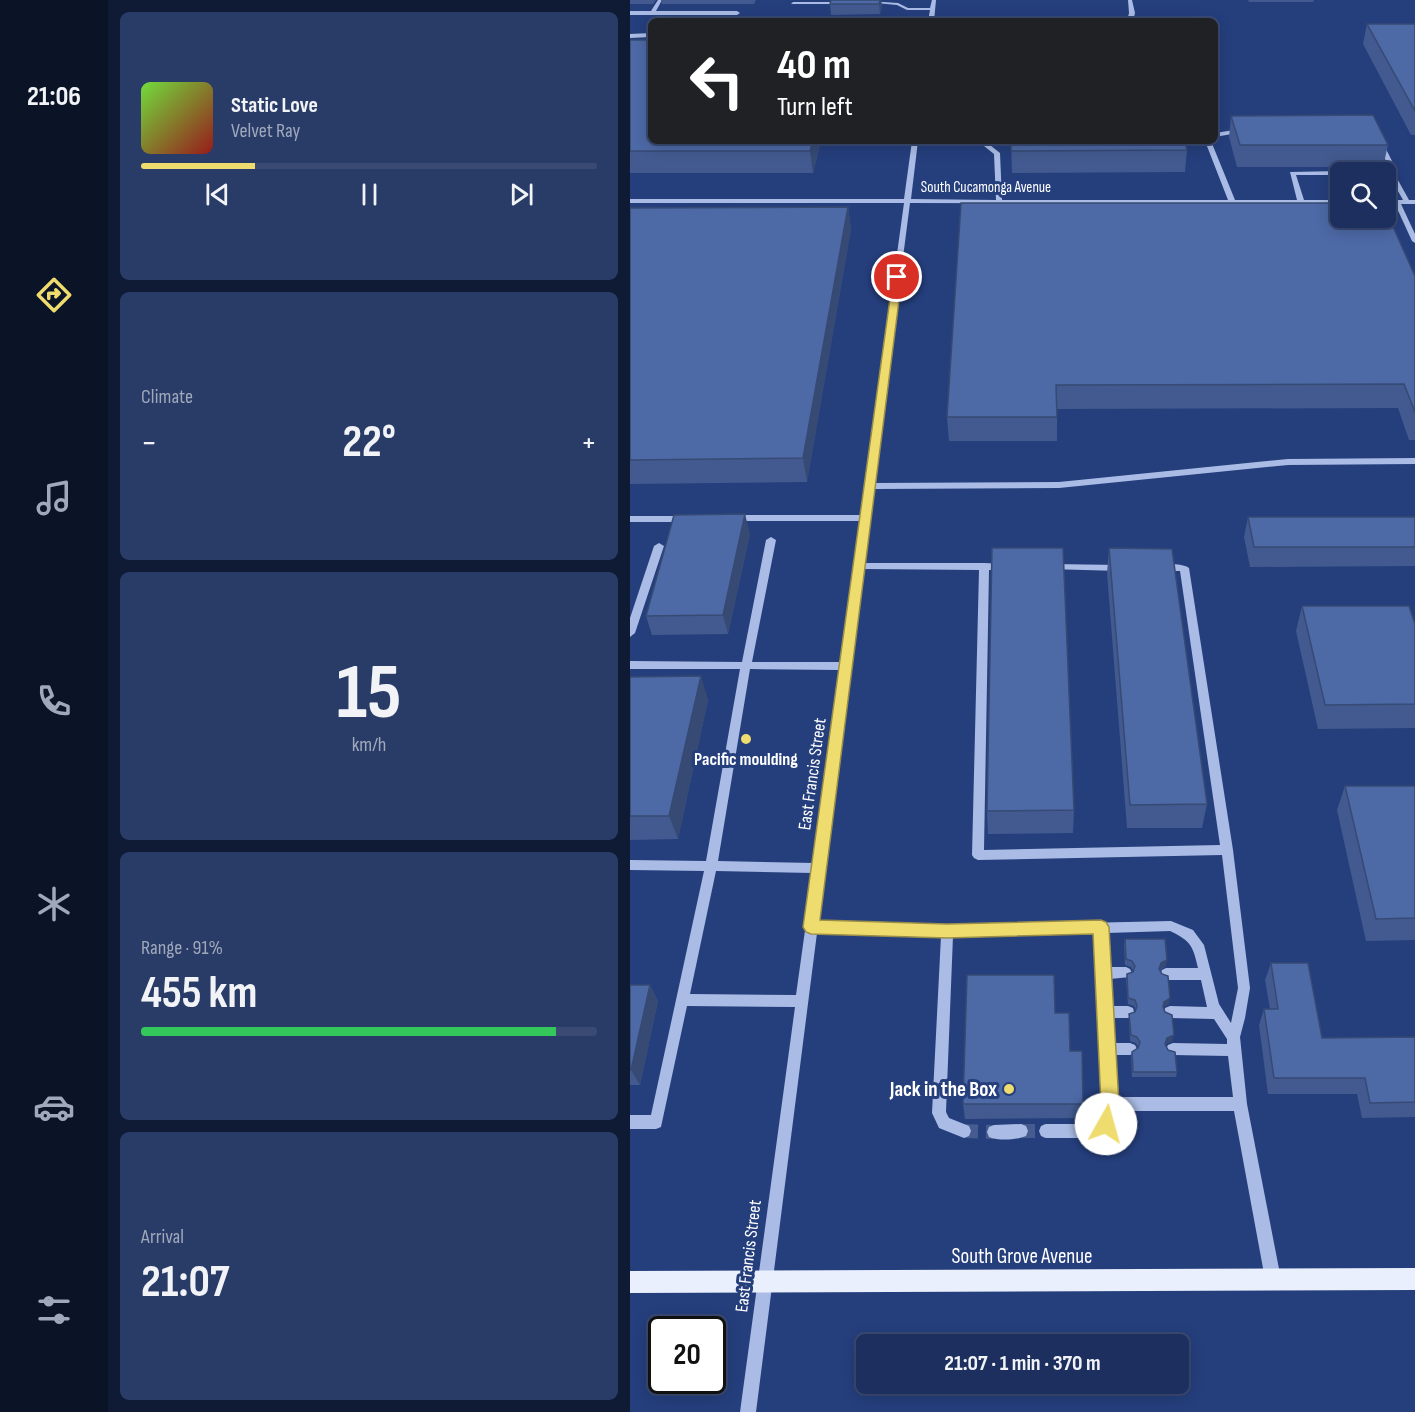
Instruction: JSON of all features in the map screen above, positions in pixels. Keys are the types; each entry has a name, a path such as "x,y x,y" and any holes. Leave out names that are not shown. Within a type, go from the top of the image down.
{"main road":[{"name":"South Grove Avenue","path":"630,1282 1415,1279"}],"street":[{"path":"653,14 660,0"},
{"path":"932,18 934,0"},
{"path":"1130,0 1131,18"},
{"path":"793,3 847,3"},
{"path":"858,3 898,4 907,9 933,9"},
{"path":"630,14 737,13"},
{"path":"630,36 648,35"},
{"path":"1218,134 1250,127"},
{"path":"1376,136 1389,162"},
{"name":"East Francis Street","path":"748,1412 915,144"},
{"path":"987,144 997,153 999,201"},
{"path":"1209,144 1232,201"},
{"path":"1301,202 1292,173 1330,173"},
{"path":"1396,183 1411,202"},
{"name":"South Cucamonga Avenue","path":"630,201 1330,202"},
{"path":"1411,202 1397,202 1415,241"},
{"path":"870,486 1059,485 1288,462 1415,461"},
{"path":"630,519 700,518"},
{"path":"724,518 865,518"},
{"path":"630,1122 656,1122 711,867 746,665 771,540"},
{"path":"630,633 659,546"},
{"path":"859,566 1019,567"},
{"path":"984,566 978,855 1227,849"},
{"path":"1043,567 1137,568"},
{"path":"1148,568 1184,568 1227,849 1244,988 1233,1043 1240,1104 1273,1279"},
{"path":"630,664 846,666"},
{"path":"630,866 819,868"},
{"path":"811,927 947,931 1171,926 1189,934 1200,949 1216,1013 1233,1043"},
{"path":"1046,1131 1092,1131 1106,1124 1110,1104 1101,927"},
{"path":"947,931 939,1113 944,1123 964,1131"},
{"path":"1103,973 1126,974"},
{"path":"1166,974 1206,974"},
{"path":"682,1000 802,1001"},
{"path":"1105,1012 1128,1012"},
{"path":"1170,1012 1216,1013"},
{"path":"1173,1049 1233,1043"},
{"path":"1107,1049 1130,1049"},
{"path":"1110,1104 1240,1104"},
{"path":"994,1132 1021,1131"}],"building":[{"path":"831,0 880,0 879,4 830,4"},
{"path":"1367,24 1415,24 1415,111"},
{"path":"630,40 648,40 648,144 812,144 810,151 630,151"},
{"path":"1373,115 1388,145 1240,145 1231,116"},
{"path":"1011,144 1186,144 1187,150 1011,151"},
{"path":"961,203 1330,203 1330,228 1394,228 1415,276 1415,412 1404,384 1056,385 1057,417 947,417"},
{"path":"848,207 803,458 630,460 630,208"},
{"path":"745,514 723,615 646,616 674,515"},
{"path":"1248,517 1415,517 1415,547 1254,547"},
{"path":"992,548 1063,548 1074,810 987,811"},
{"path":"1109,548 1172,549 1207,804 1130,805"},
{"path":"1302,606 1409,606 1415,624 1415,704 1325,705"},
{"path":"701,676 669,816 630,816 630,677"},
{"path":"1345,786 1415,786 1415,918 1376,919"},
{"path":"1125,939 1165,939 1167,960 1161,963 1159,969 1162,974 1168,976 1170,998 1164,1002 1163,1007 1165,1012 1172,1015 1174,1035 1167,1038 1165,1044 1168,1050 1175,1052 1177,1072 1133,1072 1132,1052 1138,1048 1140,1042 1137,1037 1131,1035 1129,1014 1135,1012 1137,1006 1135,1000 1128,998 1127,974 1133,972 1135,966 1132,961 1126,959"},
{"path":"1271,963 1308,963 1322,1038 1415,1037 1415,1102 1370,1103 1365,1078 1274,1078 1264,1009 1278,1009"},
{"path":"967,975 1054,975 1055,1013 1069,1013 1070,1051 1082,1051 1083,1104 963,1104"},
{"path":"630,985 650,985 631,1070 630,1070"}],"tunnel":[{"path":"964,1131 994,1132"},
{"path":"1021,1131 1046,1131"}],"place":[{"name":"Pacific moulding","path":"746,739"},
{"name":"Jack in the Box","path":"1009,1089"}],"route":[{"path":"897,277 811,927 947,931 1101,927 1110,1104 1106,1124"}]}
